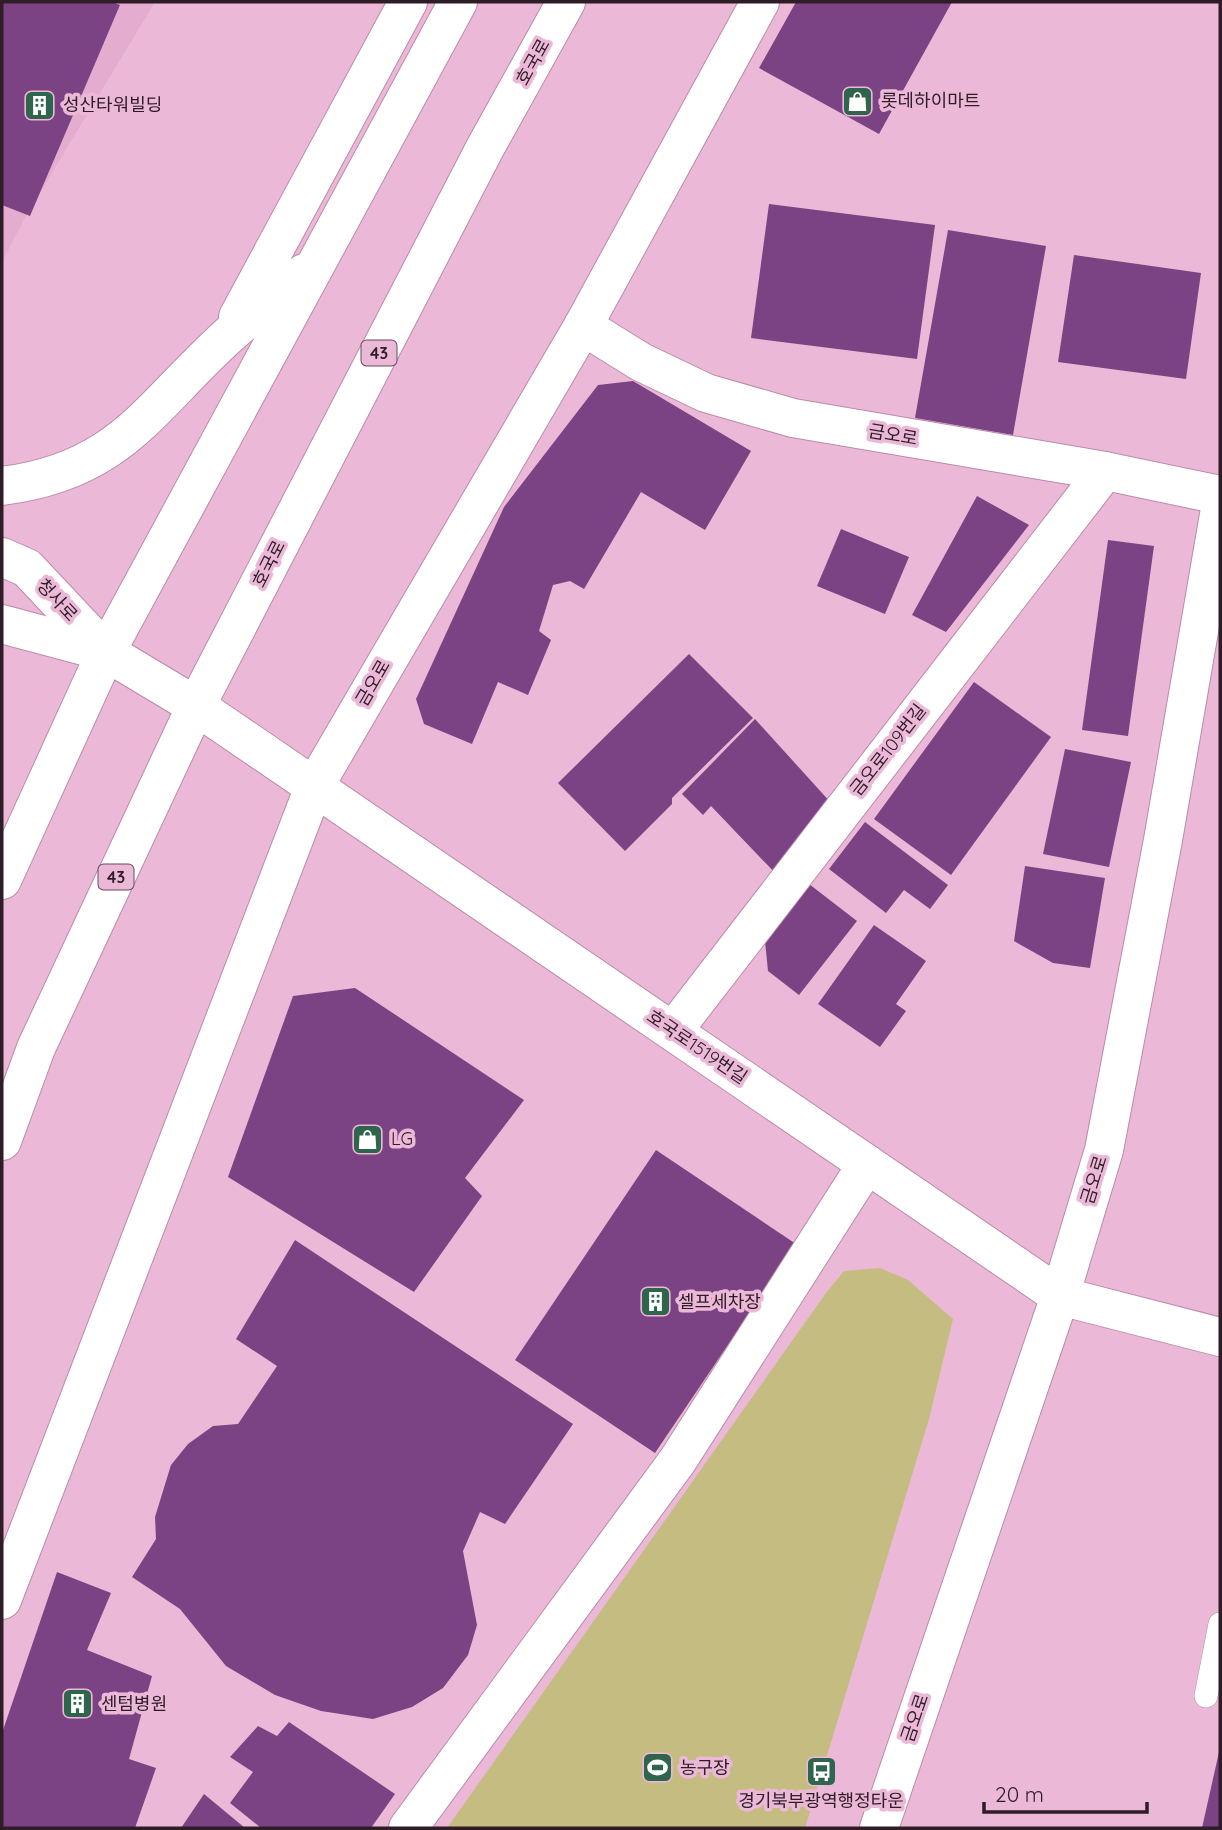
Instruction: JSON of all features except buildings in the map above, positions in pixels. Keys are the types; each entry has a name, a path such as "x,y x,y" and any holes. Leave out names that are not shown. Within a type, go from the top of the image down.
{"street":[{"path":"359,93 377,2"},
{"path":"228,335 408,2"},
{"path":"2,880 106,652 458,2"},
{"name":"호국로","path":"2,1142 36,1048 196,706 485,148 566,2"},
{"name":"금오로","path":"2,1600 314,787 583,326 760,2"},
{"path":"2,486 58,475 124,440 163,404 228,335 319,260"},
{"name":"금오로","path":"583,326 641,362 706,393 793,418 1105,471 1220,495"},
{"name":"금오로109번길","path":"673,1031 1105,471"},
{"name":"금오로","path":"879,1828 1060,1296 1104,1150 1163,839 1220,509"},
{"name":"청사로","path":"2,557 27,568 106,652 196,706"},
{"name":"청사로","path":"2,624 106,652"},
{"name":"호국로1519번길","path":"196,706 1060,1296 1220,1338"},
{"path":"408,1828 678,1460 867,1164"}],"lane":[{"path":"1206,1696 1220,1624"}],"shaded area":[{"name":"성산타워빌딩","path":"2,2 155,2 27,214 2,262"},
{"path":"880,1268 908,1280 953,1319 929,1419 805,1828 447,1828 826,1293 844,1271"}],"place":[{"name":"롯데하이마트","path":"858,101"},
{"name":"성산타워빌딩","path":"40,105"},
{"name":"LG","path":"368,1139"},
{"name":"셀프세차장","path":"655,1302"},
{"name":"센텀병원","path":"78,1704"},
{"name":"농구장","path":"657,1768"},
{"name":"경기북부광역행정타운","path":"821,1771"}]}
